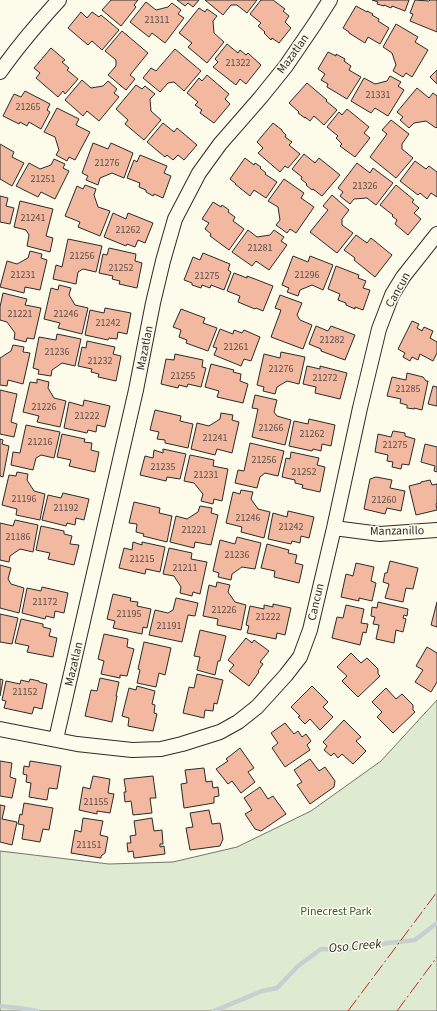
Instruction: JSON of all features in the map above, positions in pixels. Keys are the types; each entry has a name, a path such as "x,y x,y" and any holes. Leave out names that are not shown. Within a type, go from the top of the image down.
{"street":[{"path":"0,72 39,21 59,0"},
{"name":"Mazatlan","path":"56,739 136,390 153,303 175,219 198,173 220,144 286,66 330,0"},
{"name":"Cancun","path":"0,729 77,744 132,750 161,749 220,732 238,722 257,707 286,675 300,657 310,630 363,393 377,337 385,313 392,295 403,277 437,234"},
{"name":"Manzanillo","path":"334,528 380,534 437,530"}],"green space":[{"name":"Pinecrest Park","path":"437,700 437,1011 0,1011 0,851 109,864 173,862 237,847 311,811 381,761"}],"building":[{"path":"111,0 138,0 134,5 136,7 121,26 102,10"},
{"path":"177,0 199,0 193,7 188,3 185,6"},
{"path":"205,0 257,0 247,13 237,5 231,5 223,15"},
{"path":"261,0 273,0 285,9 283,11 289,16 285,22 291,28 279,43 272,38 271,40 264,33 265,32 258,26 261,23 250,14"},
{"path":"372,0 409,0 405,11 392,6 391,8 377,4 378,2"},
{"path":"415,0 437,0 437,32 410,21 413,14 410,13"},
{"path":"146,2 156,10 168,7 172,3 181,10 178,14 184,18 165,43 152,33 149,37 130,22"},
{"path":"356,6 373,14 372,15 379,19 378,21 389,28 380,44 368,37 365,43 343,28"},
{"path":"199,8 205,12 207,9 217,16 213,21 214,33 224,42 207,63 188,47 192,43 179,33"},
{"path":"81,12 87,18 92,12 99,17 101,15 119,30 102,50 92,41 88,45 68,28"},
{"path":"396,24 418,37 415,42 428,50 412,77 406,73 403,77 393,71 396,65 392,53 383,47"},
{"path":"122,31 148,53 130,75 135,79 126,90 108,75 116,66 116,60 105,51"},
{"path":"227,44 238,53 240,50 246,55 248,53 261,65 246,84 240,79 236,85 213,67 218,62 215,59"},
{"path":"51,48 65,60 62,62 69,68 67,70 78,79 65,94 63,91 58,97 36,78 40,73 34,68"},
{"path":"175,49 201,71 184,91 174,82 168,83 160,92 143,78 151,68 156,71"},
{"path":"328,52 345,59 344,61 351,66 349,70 361,77 347,99 327,87 328,84 321,80 325,74 318,69"},
{"path":"437,70 437,84 430,77"},
{"path":"207,75 229,94 225,99 230,104 214,123 200,113 202,110 195,105 198,102 187,93 199,78 202,81"},
{"path":"390,76 401,82 398,86 404,90 388,116 375,108 371,113 351,101 364,78 375,84 387,81"},
{"path":"82,80 91,88 103,86 108,81 117,89 114,93 119,97 99,121 87,111 83,116 65,100"},
{"path":"307,83 337,110 324,125 314,116 310,121 305,118 289,103"},
{"path":"136,85 142,89 145,86 155,94 150,99 151,111 161,120 144,140 125,124 128,120 116,109"},
{"path":"417,88 429,98 433,93 437,96 436,128 426,121 414,123 409,128 400,120 403,117 397,112"},
{"path":"25,91 50,104 47,110 50,112 41,129 29,122 27,126 20,122 19,124 3,116 14,94 21,97"},
{"path":"57,108 79,119 76,125 90,132 75,160 69,157 67,161 56,155 59,150 55,137 44,132"},
{"path":"347,109 369,127 364,133 370,138 355,157 340,146 342,144 336,138 338,136 327,127 339,112 342,115"},
{"path":"391,120 409,134 402,144 402,149 413,158 396,178 370,157 387,134 382,130"},
{"path":"163,123 174,132 177,128 197,145 184,160 178,155 173,160 167,155 165,157 147,142"},
{"path":"273,123 282,130 286,135 285,137 292,142 289,145 300,154 288,168 285,166 280,172 258,153 263,148 257,142"},
{"path":"93,143 108,149 111,143 133,153 124,178 112,173 100,178 98,185 86,180 88,176 82,173"},
{"path":"0,144 14,152 12,157 24,163 12,186 0,179"},
{"path":"304,154 315,163 319,158 340,175 322,196 306,185 307,184 301,179 302,177 292,169"},
{"path":"140,155 167,166 164,173 171,176 163,198 154,194 153,196 146,192 146,190 139,187 140,183 127,178 134,160 137,162"},
{"path":"245,158 254,165 255,163 261,167 260,168 266,173 265,174 277,182 266,198 254,190 250,196 230,179"},
{"path":"54,159 65,164 63,168 69,171 55,199 41,192 38,197 16,186 29,163 40,169 51,165"},
{"path":"415,161 426,169 429,166 437,172 437,197 431,193 427,199 420,193 418,195 400,181"},
{"path":"357,163 370,173 373,168 393,183 376,205 367,198 354,199 350,204 340,196 343,192 338,188"},
{"path":"284,179 304,193 301,198 314,207 296,233 290,229 287,233 276,225 280,220 278,207 268,201"},
{"path":"85,185 96,189 94,195 98,207 110,211 100,236 78,227 80,222 65,216 77,186 83,189"},
{"path":"396,185 414,200 412,202 419,208 414,213 421,219 408,235 395,224 397,220 392,216 393,215 380,205"},
{"path":"332,195 349,210 342,219 342,225 353,233 337,253 310,232 328,210 323,206"},
{"path":"0,196 8,198 6,206 14,208 10,224 0,222"},
{"path":"20,201 53,209 46,236 53,238 50,252 27,246 29,235 26,230 14,227"},
{"path":"213,202 221,207 222,205 229,210 228,212 235,217 233,221 244,229 229,250 210,236 211,234 205,229 209,223 202,219"},
{"path":"113,213 126,219 128,213 153,223 145,243 138,240 135,247 127,244 126,246 104,237"},
{"path":"248,230 257,237 270,235 274,230 284,237 281,241 287,245 269,270 256,261 252,266 232,252"},
{"path":"356,235 367,243 371,238 392,255 375,277 344,250"},
{"path":"68,239 102,246 96,272 83,269 78,272 76,284 53,279 56,265 62,267"},
{"path":"109,248 136,254 135,261 142,263 137,288 119,284 120,281 112,279 113,276 99,273 103,254 107,255"},
{"path":"30,251 42,254 41,258 47,260 40,290 25,287 24,293 0,287 7,261 17,264 28,258"},
{"path":"203,253 230,264 228,270 231,272 224,290 211,285 210,288 202,285 201,288 184,280 193,257 200,260"},
{"path":"293,256 308,262 310,256 333,265 323,290 312,285 300,290 298,296 287,292 289,288 282,285"},
{"path":"336,266 359,275 358,278 366,281 363,288 370,290 363,310 355,307 355,309 346,305 346,303 338,300 340,294 328,289"},
{"path":"234,273 247,278 247,276 273,286 263,311 238,302 240,296 227,291"},
{"path":"59,285 71,288 69,295 75,305 88,308 82,334 58,328 60,323 44,319 51,288 58,290"},
{"path":"3,293 27,299 25,305 41,308 34,339 27,338 26,342 14,339 15,333 7,322 0,320 0,307"},
{"path":"280,295 302,303 297,315 300,320 312,325 303,349 271,337 281,310 275,308"},
{"path":"105,308 131,313 127,334 118,332 117,339 109,338 108,340 85,335 90,310 104,313"},
{"path":"181,309 205,318 203,323 217,328 208,351 186,343 187,340 179,337 181,330 173,327"},
{"path":"412,321 419,324 417,328 422,331 424,327 433,331 430,338 437,342 437,353 433,361 420,354 418,360 412,357 410,361 403,357 405,353 398,349"},
{"path":"316,326 328,331 331,326 355,335 345,360 321,351 321,349 309,344"},
{"path":"220,329 233,334 234,330 242,333 244,330 260,337 251,361 244,359 241,366 214,355 217,348 213,347"},
{"path":"57,334 81,339 75,366 62,363 52,370 51,376 38,374 39,370 33,368 39,337 56,340"},
{"path":"87,341 115,347 113,354 121,356 116,381 98,377 99,374 91,372 92,369 78,366 82,347 86,348"},
{"path":"13,345 24,347 23,352 30,353 23,384 8,380 7,386 0,385 0,358 11,351"},
{"path":"281,352 305,357 299,384 287,381 277,387 275,394 263,391 264,387 257,385 264,354 280,358"},
{"path":"175,354 203,360 202,367 206,368 201,387 188,384 187,387 179,385 178,388 161,384 166,359 174,360"},
{"path":"211,364 234,370 233,372 241,374 240,381 248,384 243,403 217,397 219,391 205,387"},
{"path":"307,366 320,369 320,366 347,373 340,399 315,393 316,387 303,384"},
{"path":"407,373 423,377 426,381 428,381 422,410 407,408 407,405 400,403 401,399 387,396 392,377 406,380"},
{"path":"37,379 49,382 48,388 54,398 66,401 60,427 37,422 39,416 23,412 30,382 37,383"},
{"path":"433,386 437,387 437,406 428,404"},
{"path":"0,390 17,394 11,422 17,424 14,437 0,434"},
{"path":"255,395 277,400 274,412 277,416 291,420 285,445 252,437 258,409 252,408"},
{"path":"84,400 110,406 105,427 97,425 96,432 88,430 87,433 64,428 69,402 83,406"},
{"path":"155,410 181,416 180,421 193,424 188,448 165,443 165,440 157,439 159,432 150,430"},
{"path":"221,413 233,415 232,420 239,422 232,453 217,449 215,455 191,449 197,423 209,426 220,419"},
{"path":"309,419 335,425 331,446 322,444 321,451 313,449 312,451 289,446 294,421 308,424"},
{"path":"26,425 60,432 54,458 41,455 36,458 33,470 11,465 13,452 20,453"},
{"path":"393,431 405,433 405,436 415,439 409,465 402,464 401,469 392,467 393,462 387,461 388,455 375,452 378,434 391,437"},
{"path":"62,434 85,439 84,442 92,443 91,450 99,452 95,472 69,466 71,460 57,457"},
{"path":"0,439 3,440 2,444 9,446 3,477 0,476"},
{"path":"250,443 284,451 278,476 265,473 260,477 257,488 235,483 238,470 244,471"},
{"path":"425,444 437,447 437,472 434,471 435,466 421,462"},
{"path":"163,449 186,454 180,479 167,477 166,481 140,475 145,456 153,458 154,450 163,453"},
{"path":"291,452 319,458 317,465 325,467 320,492 302,488 303,485 295,483 295,480 282,477 286,458 290,459"},
{"path":"190,455 214,460 213,466 228,469 222,501 214,499 213,504 201,501 203,494 194,483 184,481"},
{"path":"17,472 28,474 27,480 34,491 45,494 40,520 16,515 17,509 2,505 9,475 16,476"},
{"path":"376,477 392,480 390,488 405,491 401,511 387,508 385,514 364,509 370,479"},
{"path":"430,480 432,485 437,484 437,510 416,515 409,486"},
{"path":"241,490 253,492 251,499 258,509 270,512 264,538 241,532 242,527 226,523 233,492 240,494"},
{"path":"63,493 89,499 84,520 76,518 75,525 67,523 66,526 42,520 48,495 61,498"},
{"path":"134,502 160,508 159,513 172,516 167,542 143,536 144,534 136,532 137,524 129,523"},
{"path":"200,506 212,508 211,513 218,515 211,545 195,542 194,548 170,542 176,516 187,519 198,512"},
{"path":"288,511 314,517 309,538 301,536 300,543 292,541 291,544 268,539 273,513 287,517"},
{"path":"15,520 38,525 33,552 20,549 10,556 9,562 0,560 0,523 13,526"},
{"path":"41,526 64,531 64,534 72,536 70,544 79,545 74,565 48,559 50,553 36,550"},
{"path":"237,537 261,543 255,569 242,567 232,574 231,580 218,577 219,573 213,571 220,540 235,544"},
{"path":"133,542 142,545 142,542 165,547 160,572 146,569 145,574 119,568 124,548 132,550"},
{"path":"267,544 289,550 288,553 297,555 295,563 303,565 299,583 274,577 275,571 261,568"},
{"path":"169,548 192,553 191,559 207,562 200,594 193,592 192,596 180,593 181,587 174,576 163,574"},
{"path":"390,561 418,568 413,589 406,588 403,602 385,598 389,584 383,582"},
{"path":"356,563 374,567 371,581 376,583 372,601 359,598 359,601 341,597 346,574 353,576"},
{"path":"0,565 11,568 8,579 11,584 24,588 19,613 0,608"},
{"path":"217,582 230,585 228,592 235,602 246,605 241,630 217,625 218,619 203,616 209,585 216,587"},
{"path":"42,587 68,593 64,613 55,611 54,618 46,616 45,619 22,613 27,588 41,591"},
{"path":"113,594 131,598 130,601 138,602 137,606 151,609 147,628 143,627 142,634 113,628 115,621 107,619"},
{"path":"176,598 198,603 195,616 188,615 182,642 149,635 155,610 168,613 173,610"},
{"path":"378,602 408,609 407,616 404,615 403,618 406,619 403,632 396,630 394,643 376,639 379,625 373,624 375,617 371,616 372,607 377,608"},
{"path":"437,602 437,627 431,625"},
{"path":"273,604 291,608 285,635 277,633 276,639 247,633 249,626 246,625 250,606 264,609 264,605 273,607"},
{"path":"346,605 364,609 361,623 368,624 366,633 363,632 360,645 332,638 337,617 343,618"},
{"path":"0,614 18,618 12,644 0,642"},
{"path":"21,619 43,624 43,627 51,629 49,636 57,638 53,657 27,652 29,646 15,643"},
{"path":"200,630 226,636 215,675 197,670 200,657 194,656"},
{"path":"104,634 128,639 127,647 134,649 127,676 120,675 120,678 101,674 104,661 98,659"},
{"path":"246,638 252,643 254,640 269,651 260,662 263,664 249,686 229,671 234,665 228,660"},
{"path":"144,642 171,648 165,675 159,673 156,687 137,683 140,670 138,669"},
{"path":"427,647 437,653 437,682 431,692 415,682 423,670 416,666"},
{"path":"351,653 361,663 367,658 378,669 378,674 380,676 358,697 342,681 347,676 337,667"},
{"path":"197,674 223,680 217,704 214,703 213,711 205,710 204,718 183,713 189,687 194,688"},
{"path":"100,678 119,682 112,722 85,716 91,690 97,691"},
{"path":"0,679 3,680 0,696"},
{"path":"30,679 47,684 42,709 34,707 32,714 4,708 6,701 2,700 6,681 20,684 21,680 29,682"},
{"path":"137,686 155,691 152,704 155,705 154,713 157,714 153,731 128,726 129,718 122,716 129,688 136,690"},
{"path":"312,686 328,702 323,707 333,717 320,730 310,719 305,724 298,717 300,716 291,707"},
{"path":"386,688 396,699 402,694 413,705 413,710 415,712 393,733 377,717 382,712 372,702"},
{"path":"344,720 361,737 356,741 366,751 353,764 342,754 338,758 334,753 331,756 324,750 327,746 323,742"},
{"path":"285,723 294,734 298,731 302,737 306,734 311,741 307,745 310,750 285,767 272,748 278,743 271,733"},
{"path":"240,748 254,768 248,772 255,782 241,793 232,781 228,784 216,769 228,761 226,759"},
{"path":"310,759 319,771 325,767 335,781 334,787 310,804 297,785 302,782 294,770"},
{"path":"0,761 12,763 10,777 16,779 12,798 0,796"},
{"path":"30,761 61,766 57,789 49,788 47,800 29,797 31,783 26,782 27,775 23,774 24,766 29,767"},
{"path":"204,768 206,782 212,781 213,788 218,787 219,796 214,797 214,803 184,808 181,784 187,783 185,770"},
{"path":"93,776 110,779 108,793 114,794 110,813 97,811 97,814 79,810 83,787 90,789"},
{"path":"153,776 156,798 150,798 152,813 133,815 131,801 125,802 124,792 126,792 124,779"},
{"path":"260,787 268,799 273,796 286,814 261,831 255,829 245,814 252,810 244,798"},
{"path":"24,803 53,808 49,830 43,829 40,842 22,839 24,825 18,824 20,814 22,815"},
{"path":"0,805 5,806 2,819 17,822 12,845 0,842"},
{"path":"209,810 212,824 220,823 223,839 220,846 190,850 186,828 193,827 190,813"},
{"path":"83,818 103,821 100,835 108,837 105,853 101,856 101,858 71,853 75,830 81,832"},
{"path":"152,818 154,831 162,830 163,844 160,844 160,847 164,846 165,854 134,858 133,851 128,852 127,843 131,843 130,836 136,835 134,821"}],"waterway":[{"name":"Oso Creek","path":"214,1011 262,991 277,988 298,966 321,949 342,950 415,940 437,923"},
{"name":"Oso Creek","path":"0,1006 37,1011"}],"power":[{"path":"348,1011 437,892"},
{"path":"397,1011 437,957"}]}
